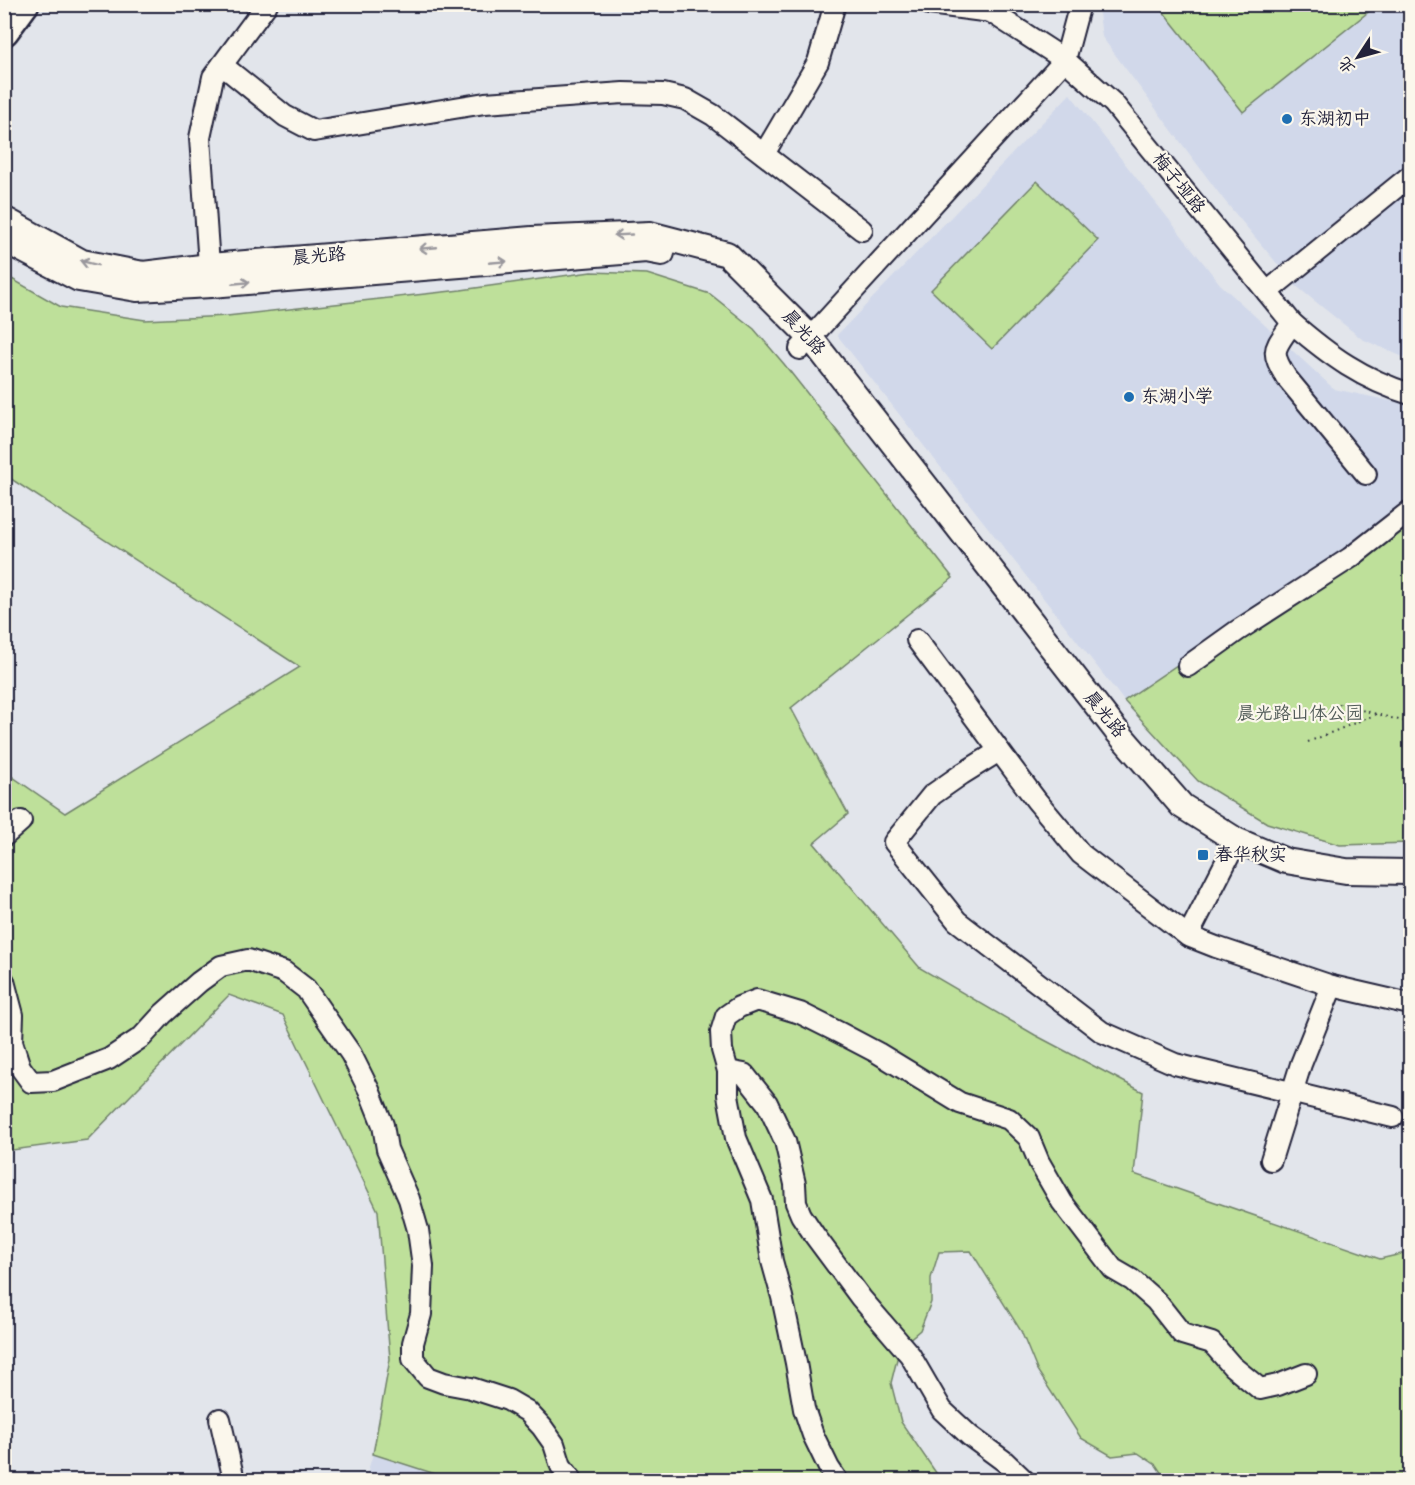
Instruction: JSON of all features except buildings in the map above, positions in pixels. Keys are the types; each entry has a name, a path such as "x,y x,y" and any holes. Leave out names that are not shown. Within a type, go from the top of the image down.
{"highway":[{"path":"4,31 24,4"}],"main road":[{"name":"晨光路","path":"4,219 82,262 143,274 210,276"},
{"name":"晨光路","path":"4,240 79,279 137,289 210,276 532,239 650,234 727,254 805,343 1115,729 1182,806 1236,840 1286,861 1346,871 1410,872"},
{"name":"晨光路","path":"805,343 1104,738 1172,814 1232,850 1280,872 1345,882 1410,883"}],"street":[{"path":"210,276 200,138 213,77 267,4"},
{"path":"764,154 818,62 836,4"},
{"name":"梅子垭路","path":"928,4 991,12 1065,60 1113,103 1292,323 1322,349 1354,370 1386,387 1410,394"},
{"path":"805,343 1065,60 1080,4"},
{"path":"222,65 285,116 314,131 485,103 623,93 663,94 685,99 713,115 862,230"},
{"path":"1267,292 1410,176"},
{"path":"1292,323 1275,349 1276,362 1366,474"},
{"path":"1188,666 1237,631 1350,558 1410,511"},
{"path":"917,640 1036,800 1081,854 1188,936 1332,986 1410,1004"},
{"path":"999,751 932,795 894,842 957,921 1102,1032 1175,1064 1393,1117"},
{"path":"4,836 21,821"},
{"path":"1188,936 1232,850"},
{"path":"4,981 13,1015 12,1042 20,1067 31,1082 53,1081 109,1059 142,1036 199,982 221,966 248,960 284,972 306,989 351,1054 369,1090 383,1125 387,1149 412,1209 418,1230 423,1266 421,1314 413,1343 412,1359 428,1377 508,1400 527,1411 554,1444 561,1466 572,1480"},
{"path":"1271,1160 1301,1064 1332,986"},
{"path":"837,1480 813,1435 804,1409 782,1297 772,1261 762,1200 736,1138 728,1095 728,1071 722,1050 722,1032 726,1016 739,1007 756,1000 800,1013 878,1053 960,1103 1009,1119 1029,1138 1039,1162 1062,1202 1113,1269 1132,1280 1156,1301 1182,1334 1212,1343 1232,1366 1260,1389 1306,1374"},
{"path":"728,1071 744,1074 767,1102 785,1141 795,1184 796,1203 820,1244 861,1298 910,1355 942,1410 1024,1480"},
{"path":"220,1419 234,1480"}],"path":[{"path":"1339,704 1410,723"},
{"path":"1308,742 1377,714"}],"shaded area":[{"name":"东湖初中","path":"1098,5 1410,5 1410,360 1362,339 1295,285 1224,200 1102,37"},
{"name":"东湖小学","path":"1070,94 1220,284 1334,389 1410,405 1410,507 1124,701 837,335"},
{"path":"373,1454 416,1467 454,1480 365,1480"}],"green space":[{"path":"1158,5 1377,5 1243,112"},
{"path":"1037,181 1098,240 992,349 931,290"},
{"path":"591,272 647,274 710,294 754,329 953,578 791,708 848,814 814,843 920,968 1035,1035 1143,1092 1134,1174 1380,1259 1410,1252 1410,1480 1166,1480 1156,1465 1138,1453 1112,1456 1081,1438 1037,1370 1021,1331 971,1251 939,1252 931,1278 931,1302 920,1330 900,1347 891,1383 901,1422 941,1480 454,1480 373,1454 390,1359 378,1211 283,1015 229,995 87,1140 5,1151 4,771 65,813 300,667 5,475 5,275 61,307 145,320 227,316 461,290"},
{"name":"晨光路山体公园","path":"1410,507 1410,843 1340,845 1267,823 1198,781 1124,701"}],"place":[{"name":"东湖初中","path":"1287,119"},
{"name":"东湖小学","path":"1129,397"},
{"name":"春华秋实","path":"1203,855"}]}
